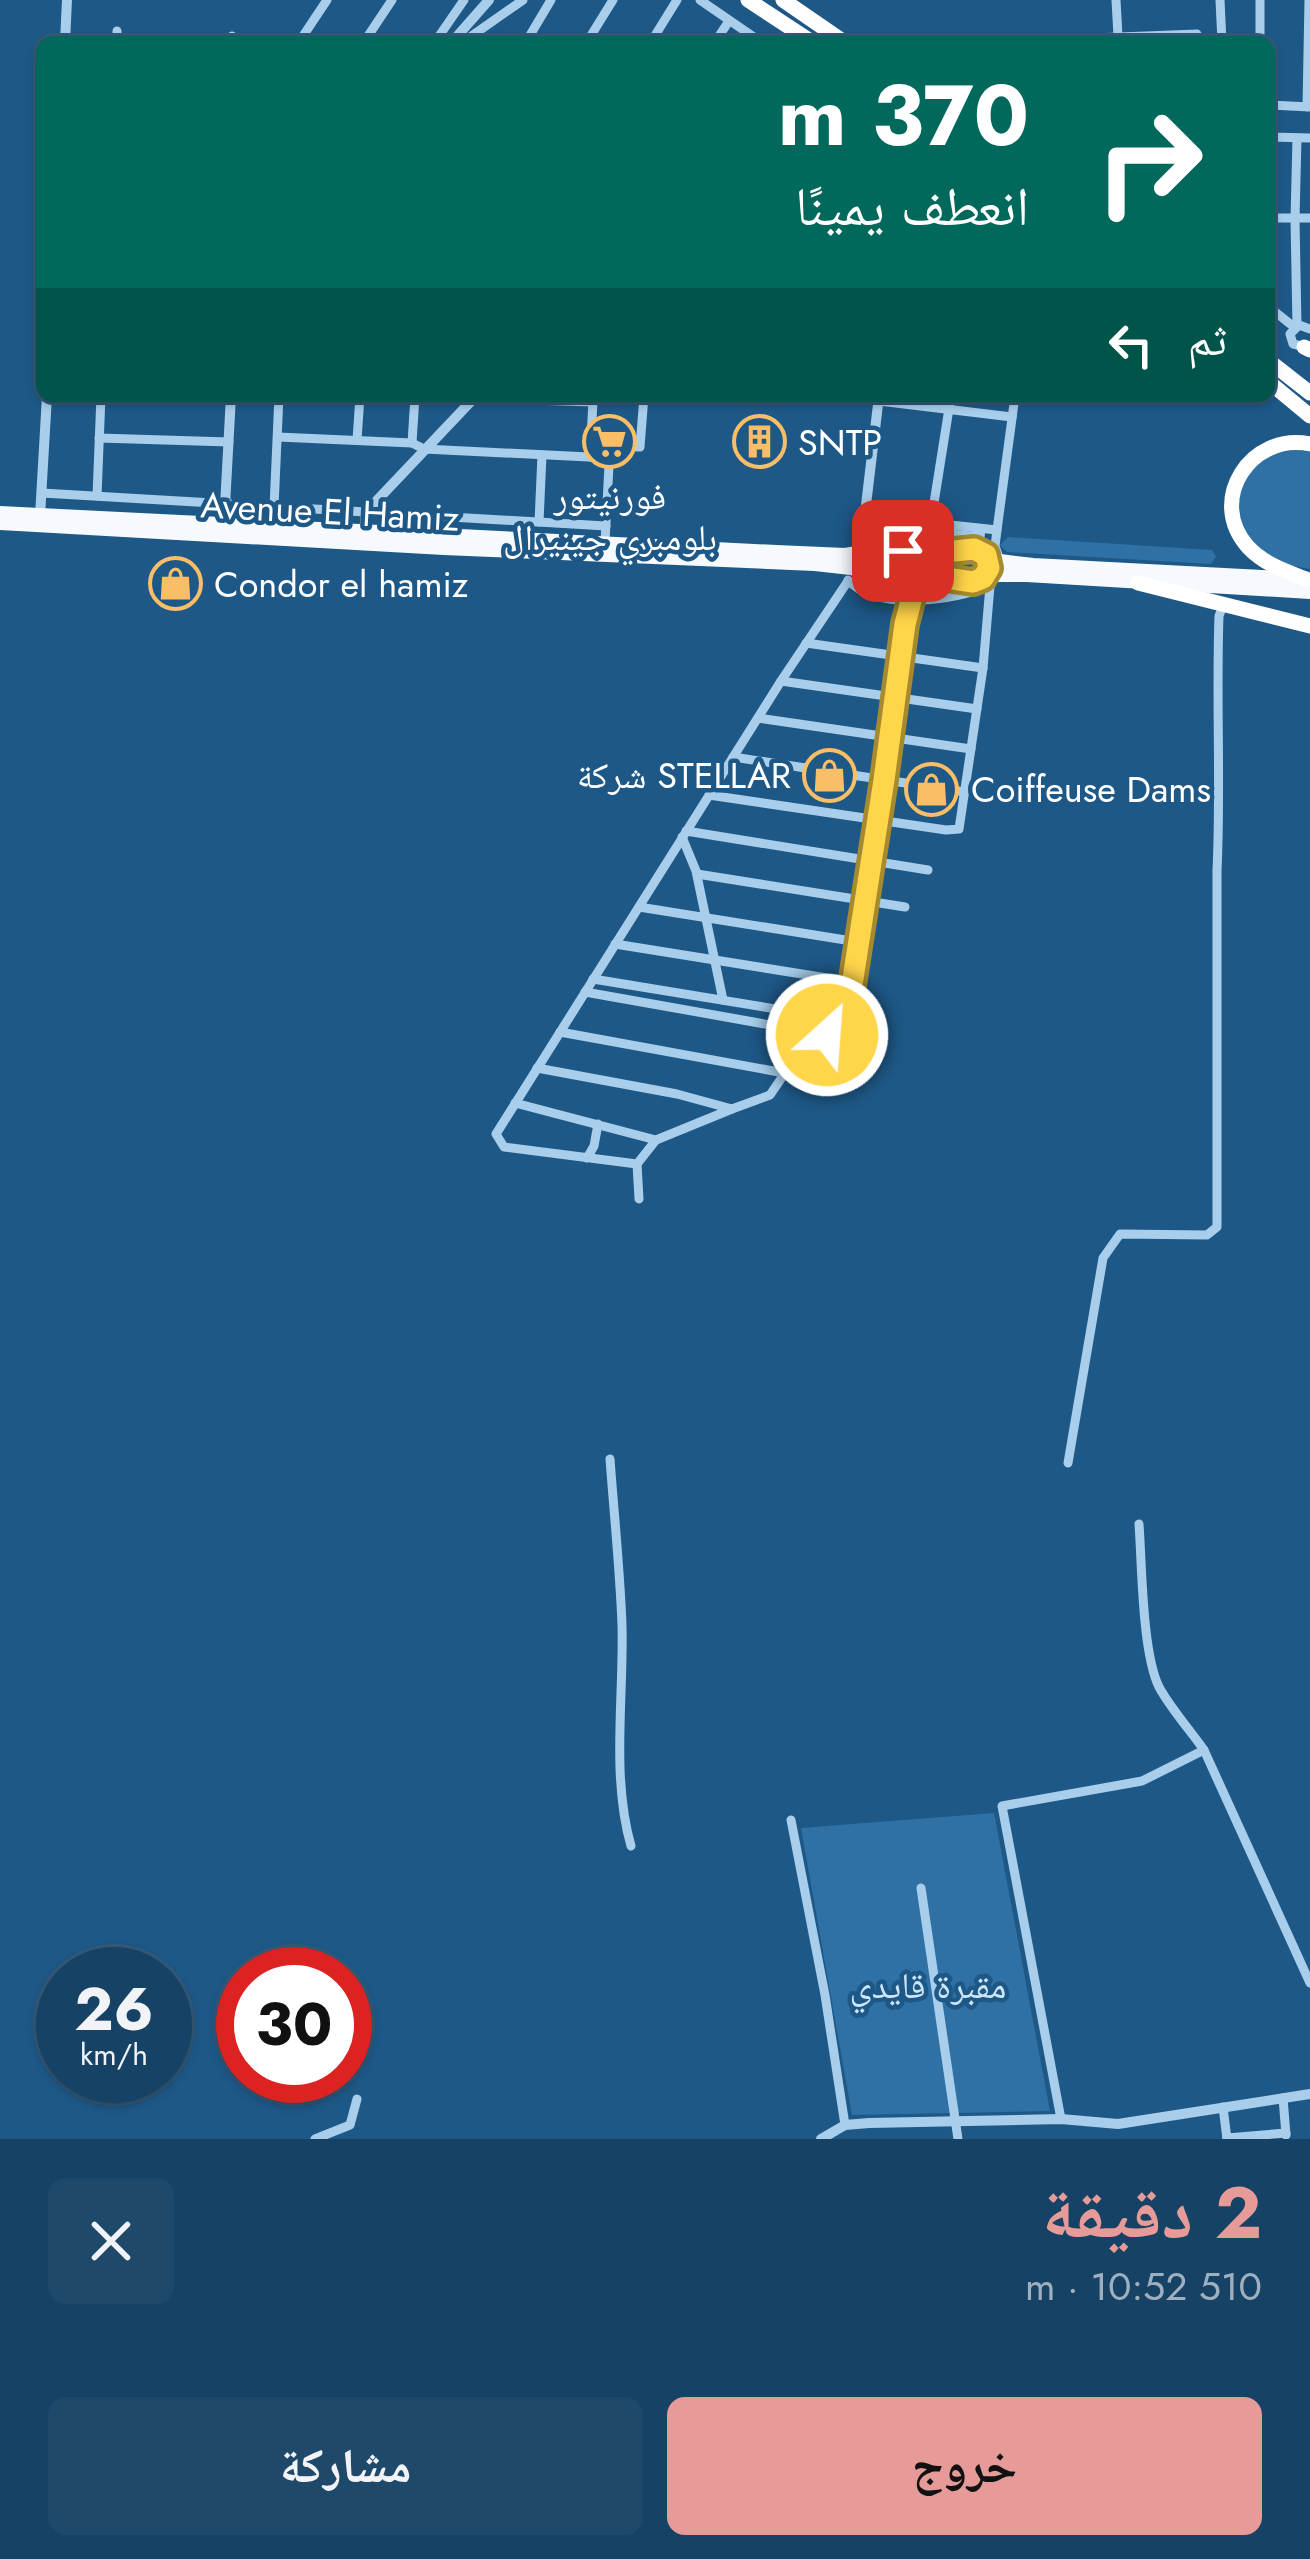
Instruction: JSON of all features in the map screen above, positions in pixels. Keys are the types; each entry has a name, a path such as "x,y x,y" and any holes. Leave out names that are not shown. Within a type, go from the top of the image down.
{"highway":[{"path":"748,0 803,36"},
{"path":"783,0 835,36"},
{"path":"1275,365 1305,387"},
{"path":"1275,387 1310,416"},
{"path":"1309,583 1271,565 1246,545 1231,509 1234,484 1250,460 1282,444 1310,444"},
{"path":"0,514 364,532 606,534 835,554 882,546 926,553 974,549 1003,568 1138,583 1309,583"},
{"name":"Avenue El Hamiz","path":"0,523 881,579 918,574 985,583"},
{"path":"871,575 865,563 872,549"},
{"path":"984,554 989,566 985,583"},
{"path":"985,583 1003,568 1309,583"},
{"path":"1138,583 1310,626"}],"street":[{"path":"65,36 67,0"},
{"path":"303,36 327,0"},
{"path":"368,36 392,0"},
{"path":"439,36 464,0"},
{"path":"457,36 489,0"},
{"path":"472,36 523,0"},
{"path":"529,36 550,0"},
{"path":"591,36 613,0"},
{"path":"655,36 677,0"},
{"path":"700,0 752,36"},
{"path":"1116,0 1118,36 1197,34"},
{"path":"1220,0 1222,36"},
{"path":"1260,0 1260,36"},
{"path":"1275,105 1308,107 1309,0"},
{"path":"719,36 729,21"},
{"path":"1275,137 1310,138"},
{"path":"1297,138 1294,219 1303,327"},
{"path":"1275,218 1310,218"},
{"path":"1297,270 1310,270"},
{"path":"1275,311 1303,327"},
{"path":"1303,327 1290,334 1291,341 1308,347"},
{"path":"40,516 47,402"},
{"path":"97,496 100,402"},
{"path":"224,524 231,402"},
{"path":"274,507 279,402"},
{"path":"357,440 360,402"},
{"path":"415,402 418,446"},
{"path":"364,532 366,512 418,446 468,402"},
{"path":"590,457 593,402"},
{"path":"42,493 539,522 606,534 610,446 640,448 644,402"},
{"path":"879,402 868,512 880,518 997,530"},
{"path":"904,402 1012,417"},
{"path":"926,553 950,402"},
{"path":"1003,568 996,550 997,530 1014,402"},
{"path":"278,436 609,458"},
{"path":"99,438 229,442"},
{"path":"539,522 542,455"},
{"path":"872,549 880,518"},
{"path":"637,1164 504,1147 496,1134 846,574 860,591 873,596 912,599 952,598 985,583 983,668 959,829 709,795"},
{"path":"560,1032 779,1072 847,1017 900,657 918,574"},
{"path":"1068,1463 1103,1258 1120,1234 1208,1234 1217,1227 1216,701 1223,603"},
{"path":"806,643 983,668"},
{"path":"782,681 977,709"},
{"path":"758,718 971,749"},
{"path":"733,757 964,792"},
{"path":"684,834 928,870"},
{"path":"684,834 723,1000"},
{"path":"697,874 905,907"},
{"path":"638,907 858,942"},
{"path":"615,944 852,982"},
{"path":"593,979 844,1020"},
{"path":"585,992 827,1035"},
{"path":"639,1199 637,1164 656,1140 770,1096 790,1066"},
{"path":"537,1068 732,1109"},
{"path":"515,1102 656,1140"},
{"path":"587,1158 598,1124"},
{"path":"610,1459 622,1627 623,1817 631,1846"},
{"path":"1139,1524 1155,1675 1204,1750 1310,1983"},
{"path":"1061,2119 1001,1806 1142,1781 1204,1750"},
{"path":"791,1820 844,2125"},
{"path":"921,1888 958,2139"},
{"path":"820,2139 844,2125 869,2122 1061,2119 1118,2124 1310,2094"},
{"path":"1223,2108 1227,2139 1286,2136 1283,2098"},
{"path":"315,2139 350,2125 356,2103"},
{"path":"869,2122 872,2139"},
{"path":"908,2123 910,2139"},
{"path":"1118,2124 1118,2139"}],"green space":[{"path":"1298,450 1310,452 1310,569 1262,553 1245,533 1237,508 1241,483 1252,466"},
{"path":"1008,537 1212,550 1216,557 1211,564 1007,552 1000,545"},
{"name":"مقبرة قايدي","path":"994,1813 1050,2111 852,2115 801,1828"}],"place":[{"name":"فورنيتور بلومبري جينيرال","path":"610,441"},
{"name":"SNTP","path":"759,442"},
{"name":"Condor el hamiz","path":"175,584"},
{"name":"شركة STELLAR","path":"830,775"},
{"name":"Coiffeuse Dams","path":"932,789"}],"route":[{"path":"827,1035 847,1017 905,624 918,574 973,582 989,568 986,555 974,549 903,551"}]}
